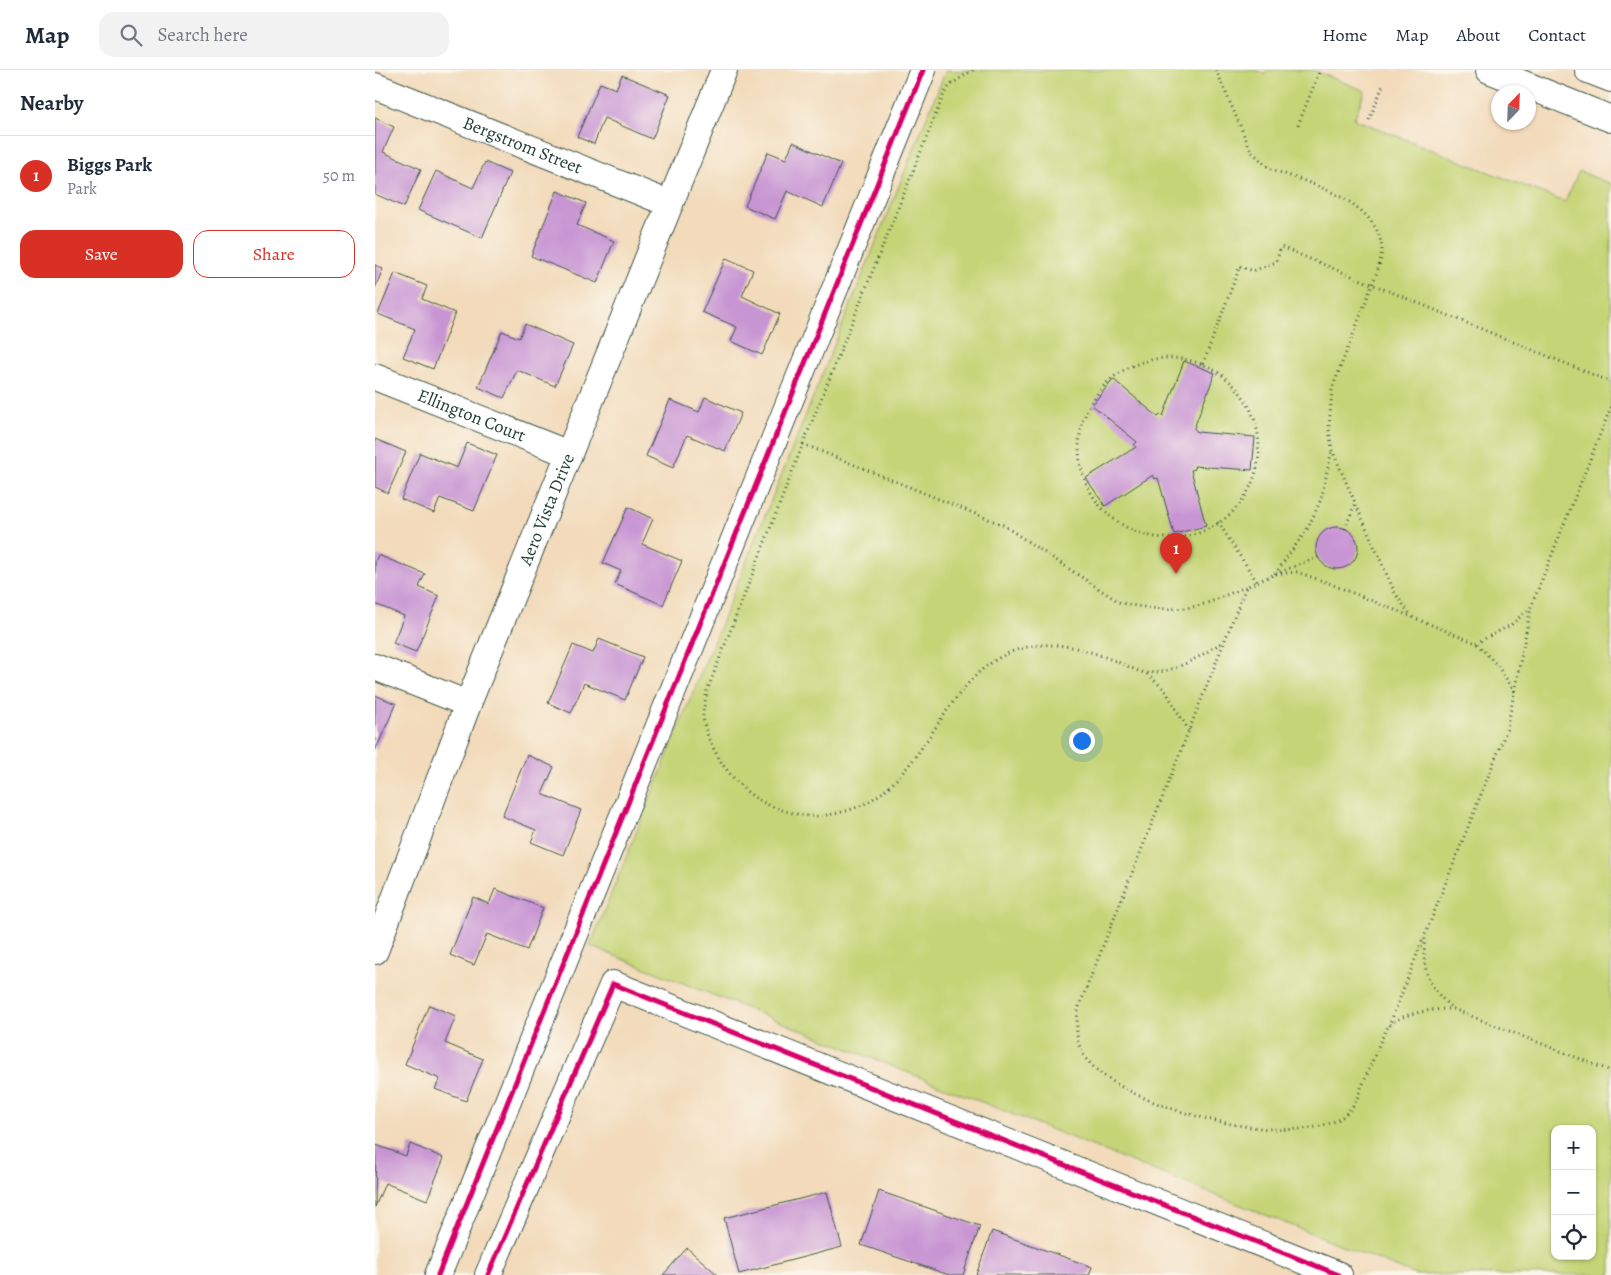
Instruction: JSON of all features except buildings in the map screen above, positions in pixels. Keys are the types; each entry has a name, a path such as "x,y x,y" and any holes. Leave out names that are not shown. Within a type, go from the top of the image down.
{"street":[{"name":"Aero Vista Drive","path":"375,951 468,704 724,70"},
{"path":"438,1275 923,70"},
{"path":"1489,70 1611,119"},
{"path":"1588,70 1611,79"},
{"name":"Bergstrom Street","path":"375,86 670,204"},
{"name":"Ellington Court","path":"375,377 569,454"},
{"path":"375,667 468,704"},
{"path":"488,1275 613,984 1339,1275"}],"path":[{"path":"973,70 950,85 944,94 803,444 707,691 703,715 709,737 726,769 744,791 763,803 802,816 823,816 848,811 870,802 894,784 963,690 985,667 1009,652 1038,643 1076,647 1147,673 1165,690 1189,731"},
{"path":"1217,70 1251,152 1269,168 1337,195 1356,206 1370,220 1378,235 1382,250 1373,284 1332,389 1329,429 1332,450 1355,503 1395,593 1411,616"},
{"path":"1298,125 1320,70"},
{"path":"1369,120 1384,83"},
{"path":"1203,364 1240,266 1253,271 1276,262 1281,247 1611,382"},
{"path":"1173,358 1203,364 1228,380 1247,402 1257,430 1258,459 1250,487 1233,511 1210,528 1182,537 1153,536 1125,526 1102,508 1091,492 1086,484 1078,456 1081,425 1093,397 1115,375 1142,361 1173,358"},
{"path":"1246,587 1078,1009 1077,1036 1081,1051 1097,1071 1117,1085 1200,1118 1229,1125 1290,1129 1323,1126 1341,1118 1353,1107 1389,1027 1507,729 1531,607 1611,407"},
{"path":"803,444 1003,525 1119,602 1135,606 1160,608 1192,607 1318,557"},
{"path":"1275,574 1308,528 1321,499 1332,450"},
{"path":"1345,529 1355,503"},
{"path":"1218,522 1257,582"},
{"path":"1275,574 1297,572 1477,643 1497,665 1515,692"},
{"path":"1477,643 1511,625 1531,607"},
{"path":"1147,673 1189,663 1224,641"},
{"path":"1425,935 1426,974 1435,994 1453,1009 1611,1071"},
{"path":"1389,1027 1413,1013 1433,1009 1453,1009"}],"green space":[{"path":"946,70 1255,70 1265,74 1267,70 1313,70 1365,91 1354,119 1565,202 1579,171 1611,184 1611,1275 1416,1275 590,946"}],"cycle path":[{"path":"438,1275 923,70"},
{"path":"488,1275 613,984 1339,1275"}],"place":[{"name":"Biggs Park","path":"1176,574"}]}
